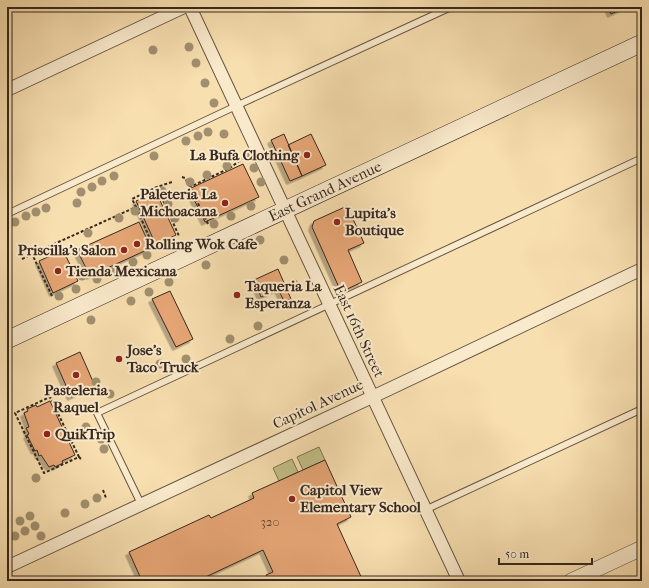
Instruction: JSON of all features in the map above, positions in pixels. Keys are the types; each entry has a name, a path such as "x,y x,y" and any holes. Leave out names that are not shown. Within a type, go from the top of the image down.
{"main road":[{"name":"East Grand Avenue","path":"7,340 642,43"}],"street":[{"path":"7,90 184,7"},
{"name":"East 16th Street","path":"190,7 459,581"},
{"name":"Capitol Avenue","path":"7,566 642,270"},
{"path":"571,581 642,548"}],"lane":[{"path":"7,214 451,7"},
{"path":"141,504 97,413 642,158"},
{"path":"425,510 642,409"}],"path":[{"path":"190,187 230,168 243,158"},
{"path":"182,177 186,178 208,224"},
{"path":"154,248 132,199 157,187 172,182"},
{"path":"157,187 179,236"},
{"path":"22,259 136,207"},
{"path":"32,254 52,296"},
{"path":"50,397 80,458 44,473 32,451 15,413 50,397"},
{"path":"103,490 106,498"}],"shaded area":[{"path":"319,447 325,460 303,470 297,457"},
{"path":"292,459 298,472 279,481 273,468"}],"building":[{"path":"608,7 626,7 611,14"},
{"path":"284,134 302,176 290,181 271,140"},
{"name":"La Bufa Clothing","path":"311,134 326,165 302,176 288,145"},
{"path":"243,164 259,197 205,222 189,189"},
{"path":"156,192 176,235 156,245 136,201"},
{"path":"347,206 364,243 348,250 362,282 341,292 312,227 314,221"},
{"path":"139,222 151,248 90,276 77,250"},
{"name":"Tienda Mexicana","path":"63,250 78,281 53,293 39,261"},
{"path":"278,269 291,299 284,301 278,289 261,297 254,280"},
{"path":"170,291 193,339 176,347 152,299"},
{"name":"Pasteleria Raquel","path":"80,352 95,386 71,397 56,363"},
{"name":"QuikTrip","path":"50,401 75,455 62,461 63,463 55,467 54,465 49,467 41,455 39,456 37,450 35,451 27,435 29,434 26,428 29,427 24,413 28,411 27,409 36,405 37,407"},
{"path":"325,460 351,517 337,524 363,581 269,581 266,575 273,572 263,550 197,581 142,581 129,552 209,515 211,518 254,498 252,493"}],"place":[{"name":"La Bufa Clothing","path":"307,155"},
{"name":"Paleteria La Michoacana","path":"225,203"},
{"name":"Lupita's Boutique","path":"337,222"},
{"name":"Rolling Wok Cafe","path":"137,244"},
{"name":"Priscilla's Salon","path":"124,250"},
{"name":"Tienda Mexicana","path":"58,271"},
{"name":"Taqueria La Esperanza","path":"237,295"},
{"name":"Jose’s Taco Truck","path":"119,359"},
{"name":"Pasteleria Raquel","path":"76,375"},
{"name":"QuikTrip","path":"47,434"},
{"name":"Capitol View Elementary School","path":"292,499"}]}
